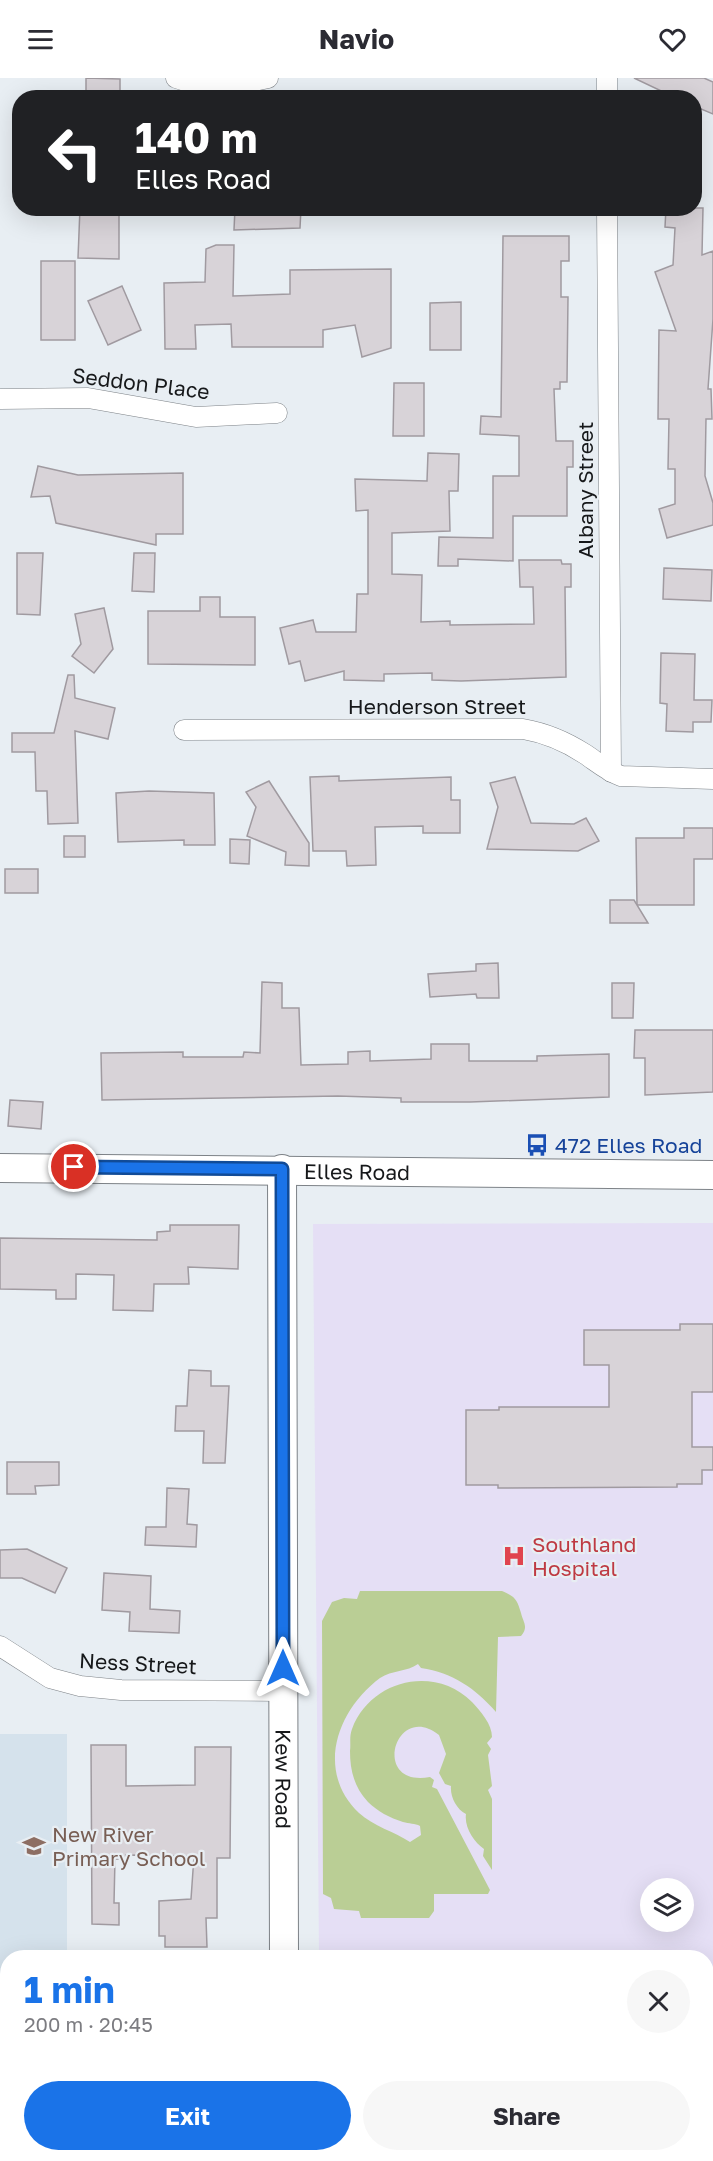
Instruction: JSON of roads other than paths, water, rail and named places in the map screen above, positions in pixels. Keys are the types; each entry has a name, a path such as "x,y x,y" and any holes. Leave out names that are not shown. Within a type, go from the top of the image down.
{"street":[{"path":"176,78 193,84 238,85 268,78"},
{"name":"Albany Street","path":"607,216 610,772"},
{"name":"Seddon Place","path":"0,399 88,398 196,417 277,413"},
{"name":"Henderson Street","path":"184,730 523,729 541,732 560,740 610,772 636,778 713,779"},
{"name":"Elles Road","path":"0,1168 713,1174"},
{"name":"Kew Road","path":"282,1169 284,1950"},
{"name":"Ness Street","path":"0,1646 50,1678 81,1686 122,1690 283,1691"}],"place":[{"name":"472 Elles Road","path":"537,1145"},
{"name":"Southland Hospital","path":"514,1556"},
{"name":"New River Primary School","path":"34,1846"}]}
